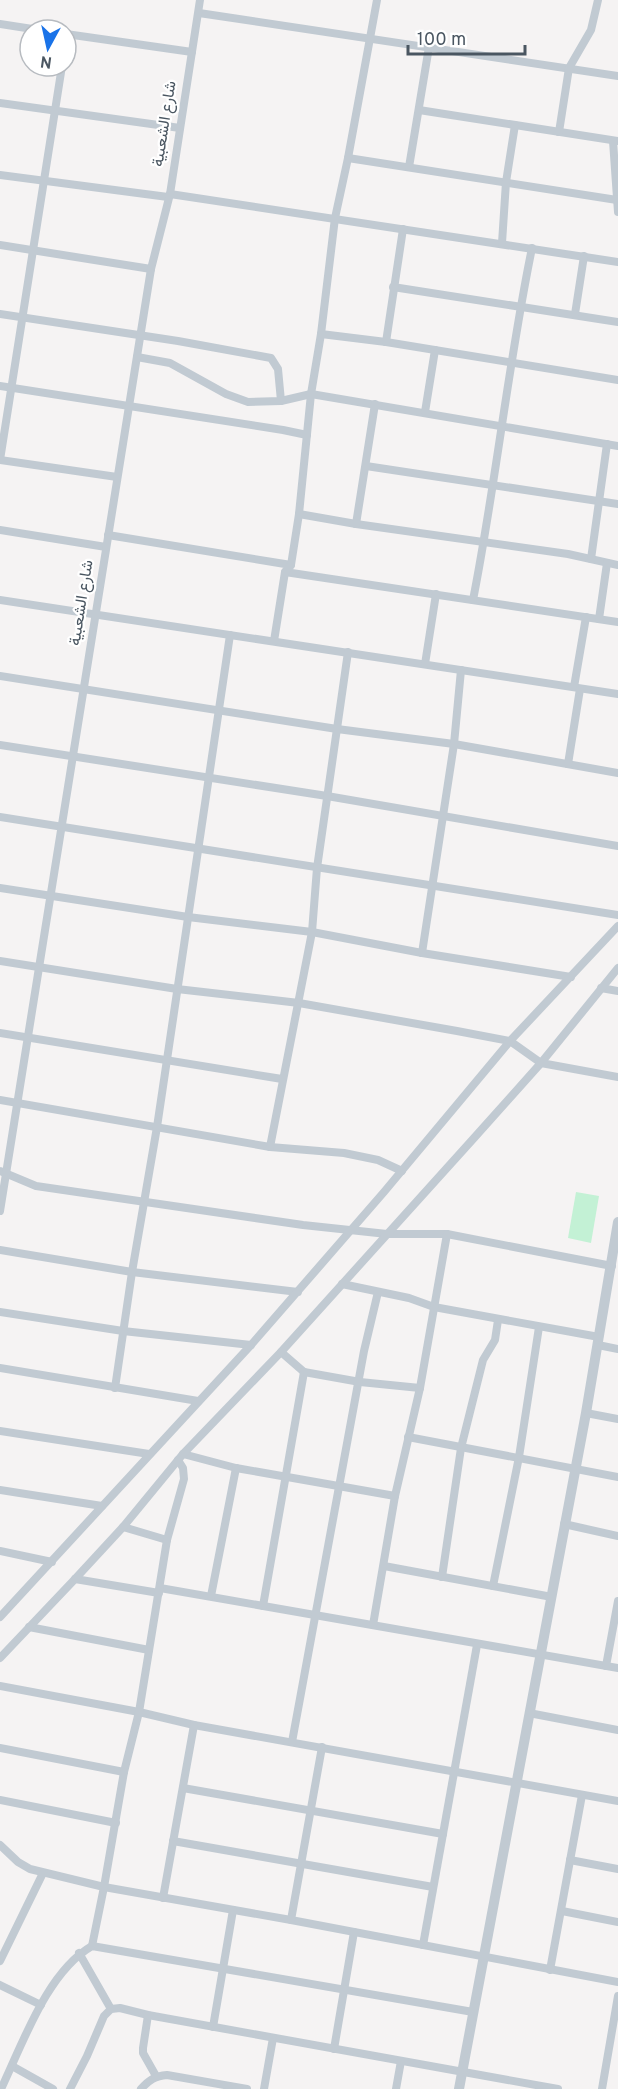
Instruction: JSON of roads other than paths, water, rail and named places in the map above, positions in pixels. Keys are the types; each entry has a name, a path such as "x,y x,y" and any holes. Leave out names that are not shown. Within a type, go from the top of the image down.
{"street":[{"name":"شارع الشعبية","path":"0,1211 3,1172 17,1103 136,357 151,269 169,196 200,0"},
{"path":"274,641 285,572 291,565 299,514 311,394 321,334 335,218 377,0"},
{"path":"559,132 569,68 591,30 598,0"},
{"path":"199,13 618,76"},
{"path":"0,24 18,27"},
{"path":"78,37 192,52"},
{"path":"409,167 429,47"},
{"path":"60,78 0,460 117,477"},
{"path":"0,103 180,128"},
{"path":"419,110 616,141 618,212"},
{"path":"502,243 506,182 515,125"},
{"path":"348,158 617,200"},
{"path":"0,175 335,218 618,262"},
{"path":"387,342 403,229"},
{"path":"0,245 151,269"},
{"path":"473,600 485,542 501,425 532,248"},
{"path":"575,314 584,256"},
{"path":"393,287 618,322"},
{"path":"0,314 270,358 278,369 281,401"},
{"path":"321,334 387,342 618,380"},
{"path":"425,412 435,350"},
{"path":"136,357 170,363 183,368 226,394 248,402 281,401 311,394 618,446"},
{"path":"0,386 307,435"},
{"path":"356,524 375,404"},
{"path":"591,559 607,444"},
{"path":"366,466 618,504"},
{"path":"299,514 568,554 618,565"},
{"path":"0,530 106,547"},
{"path":"108,535 291,565"},
{"path":"599,619 607,563"},
{"path":"285,572 618,622"},
{"path":"425,664 436,594"},
{"path":"0,600 618,694"},
{"path":"568,764 586,617"},
{"path":"115,1388 157,1127 230,635"},
{"path":"270,1147 312,932 317,868 348,652"},
{"path":"422,953 430,887 454,744 461,670"},
{"path":"0,676 337,729 454,744 618,772"},
{"path":"0,745 327,796 618,846"},
{"path":"0,817 618,915"},
{"path":"0,888 188,917 312,932 422,953 571,977"},
{"path":"0,1617 4,1609 52,1562 251,1345 352,1230 510,1041 618,926"},
{"path":"0,961 177,988 299,1003 510,1041 541,1063 618,1077"},
{"path":"0,1658 123,1527 181,1457 281,1352 541,1063 618,968"},
{"path":"601,988 618,991"},
{"path":"0,1034 282,1079"},
{"path":"0,1100 270,1147 344,1153 378,1160 402,1171"},
{"path":"3,1172 36,1186 303,1225 387,1234 447,1234 612,1266"},
{"path":"459,2089 564,1524 599,1341 614,1278 612,1266 618,1222"},
{"path":"373,1625 395,1496 420,1388 447,1234"},
{"path":"0,1250 132,1272 298,1292"},
{"path":"342,1284 409,1298 434,1307 599,1341 618,1349"},
{"path":"292,1742 364,1351 378,1292"},
{"path":"0,1312 123,1331 251,1345"},
{"path":"442,1577 461,1448 483,1360 495,1340 498,1320"},
{"path":"493,1586 519,1457 539,1327"},
{"path":"281,1352 304,1372 360,1382 420,1388"},
{"path":"0,1368 198,1401"},
{"path":"263,1606 304,1372"},
{"path":"586,1413 618,1419"},
{"path":"0,1431 149,1454"},
{"path":"408,1437 618,1477"},
{"path":"181,1457 395,1496"},
{"path":"92,1946 124,1772 139,1712 167,1540 184,1479 181,1457"},
{"path":"211,1596 236,1468"},
{"path":"0,1490 102,1506"},
{"path":"564,1524 618,1536"},
{"path":"123,1527 167,1540"},
{"path":"0,1551 52,1562"},
{"path":"384,1566 552,1597"},
{"path":"75,1579 211,1596 477,1645 618,1668"},
{"path":"606,1666 618,1606"},
{"path":"29,1628 149,1650"},
{"path":"423,1945 477,1645"},
{"path":"0,1686 139,1712 194,1725 618,1801"},
{"path":"530,1713 618,1730"},
{"path":"163,1898 194,1725"},
{"path":"291,1920 322,1747"},
{"path":"0,1748 124,1772"},
{"path":"183,1788 443,1834"},
{"path":"550,1970 582,1795"},
{"path":"0,1800 116,1823"},
{"path":"173,1841 433,1887"},
{"path":"1,1848 18,1862 43,1873 104,1887 618,1982"},
{"path":"570,1860 618,1869"},
{"path":"0,1961 43,1873"},
{"path":"213,2027 233,1910"},
{"path":"562,1911 618,1922"},
{"path":"334,2049 354,1932"},
{"path":"0,2089 41,2005 64,1968 79,1953 92,1946 473,2012"},
{"path":"79,1953 111,2009"},
{"path":"0,1985 41,2005"},
{"path":"602,2089 618,1996"},
{"path":"70,2089 104,2016 111,2009 120,2008 528,2086 558,2089"},
{"path":"148,2015 143,2053 156,2076"},
{"path":"264,2089 273,2038"},
{"path":"396,2089 401,2061"},
{"path":"12,2066 53,2089"},
{"path":"141,2089 156,2076 167,2075 247,2089"}]}
